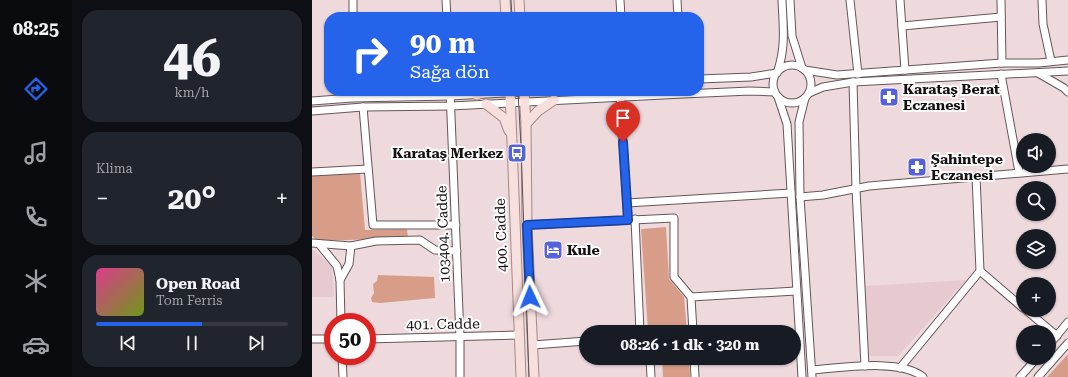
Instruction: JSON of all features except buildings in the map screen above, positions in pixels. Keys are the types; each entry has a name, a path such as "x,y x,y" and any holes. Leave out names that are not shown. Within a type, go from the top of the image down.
{"main road":[{"path":"505,0 506,12"},
{"path":"519,0 520,12"},
{"name":"400. Cadde","path":"510,96 521,377"},
{"name":"400. Cadde","path":"524,96 526,124 527,225 534,377"},
{"path":"526,124 538,111 554,100"},
{"path":"486,104 504,118 512,136"}],"street":[{"path":"353,0 353,12"},
{"path":"446,0 447,12"},
{"path":"620,0 621,12"},
{"path":"677,0 678,12"},
{"path":"782,0 784,44 778,72 773,81 787,124 802,377"},
{"path":"790,0 792,36 803,69"},
{"path":"850,0 858,74"},
{"path":"900,0 905,70"},
{"path":"1001,0 1002,63"},
{"path":"1042,0 1043,24 1051,62"},
{"path":"902,26 1001,17"},
{"path":"803,69 837,75 1002,63 1051,62 1068,60"},
{"path":"704,79 751,77 778,72 784,67 790,65 797,65 810,77 811,82 799,122 800,197 812,374 865,366 909,369 923,377"},
{"path":"704,93 750,91 777,95 783,101 795,103 823,87 853,82 1068,71"},
{"path":"1037,73 1064,88 1068,92"},
{"path":"1001,74 1016,156"},
{"path":"853,82 856,189 865,366"},
{"path":"312,102 346,96"},
{"name":"103404. Cadde","path":"450,96 457,250 460,377"},
{"path":"312,112 363,107 486,104 507,96"},
{"path":"530,96 554,100 620,96 627,203 632,219 640,325"},
{"path":"363,107 373,225 456,225"},
{"path":"1056,169 1068,168"},
{"path":"312,172 368,170"},
{"path":"800,197 823,195 869,186 1016,172"},
{"path":"900,368 980,271 976,176"},
{"path":"627,203 791,193"},
{"path":"527,225 674,218 674,277 691,297 693,325"},
{"path":"316,243 351,246 376,241 420,240 435,250 457,250"},
{"path":"316,243 337,266 340,280 341,313"},
{"path":"340,280 350,264 351,246"},
{"path":"980,271 1016,302"},
{"path":"691,297 796,291"},
{"path":"1034,317 1057,336 1068,322"},
{"name":"401. Cadde","path":"376,339 519,335"},
{"path":"312,339 324,340"},
{"path":"533,345 579,342"},
{"path":"1038,377 1068,343"},
{"path":"342,365 343,377"},
{"path":"650,365 651,377"},
{"path":"694,365 695,377"},
{"path":"1020,377 1031,365"}],"shaded area":[{"path":"360,173 365,230 407,229 408,238 318,241 312,236 312,175"},
{"path":"666,227 669,279 684,297 686,325 648,325 641,229"},
{"path":"312,249 332,266 334,297 312,297"},
{"path":"378,275 434,277 435,298 380,303 372,302 371,298 374,293 373,284 377,281"},
{"path":"966,280 898,356 870,356 867,352 865,286"},
{"path":"1068,354 1068,377 1047,377"},
{"path":"662,365 689,365 690,377 663,377"}],"tram line":[{"path":"511,0 512,12"},
{"path":"518,96 529,377"}],"place":[{"name":"Karataş Berat Eczanesi","path":"889,97"},
{"name":"Karataş Merkez","path":"517,153"},
{"name":"Şahintepe Eczanesi","path":"917,167"},
{"name":"Kule","path":"553,250"}],"route":[{"path":"530,297 527,225 628,220 623,142"}]}
